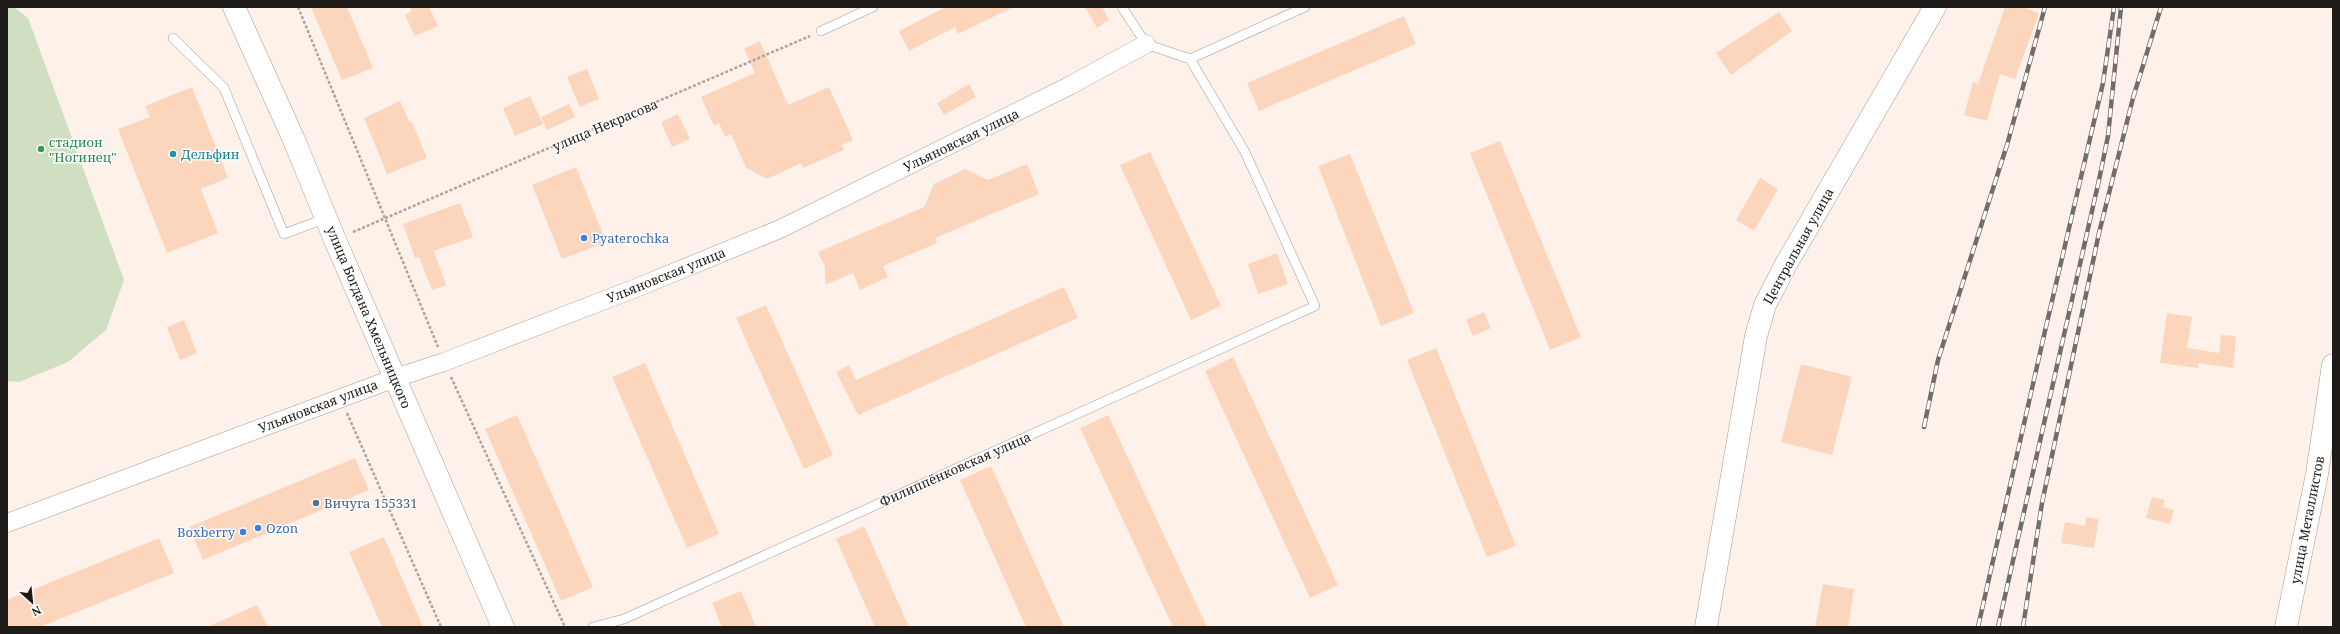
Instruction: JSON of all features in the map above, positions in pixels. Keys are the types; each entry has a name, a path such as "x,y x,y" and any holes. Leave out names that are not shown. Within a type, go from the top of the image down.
{"street":[{"name":"улица Богдана Хмельницкого","path":"234,7 294,140 334,240 503,627"},
{"name":"Центральная улица","path":"1706,627 1756,336 1765,305 1785,266 1935,7"},
{"name":"Ульяновская улица","path":"7,523 340,398 444,362 636,288 780,229 1069,86 1146,44"},
{"name":"улица Металлистов","path":"2286,627 2317,474 2333,365"}],"lane":[{"path":"821,31 873,7"},
{"path":"1122,7 1146,44 1190,58 1304,7"},
{"path":"173,38 224,88 284,234 326,218"},
{"name":"Филиппёнковская улица","path":"593,627 624,619 1315,306 1245,152 1190,58"}],"path":[{"path":"298,7 344,117 383,218 444,362 565,627"},
{"name":"улица Некрасова","path":"334,240 716,78 821,31"},
{"path":"340,398 442,627"}],"green space":[{"name":"стадион \"Ногинец\"","path":"7,7 14,7 28,18 124,280 106,330 68,362 19,382 7,381"}],"building":[{"path":"311,7 347,7 373,68 342,80"},
{"path":"410,7 429,7 438,26 415,36 405,15 412,11"},
{"path":"946,7 1014,7 958,34 955,27 909,51 899,31"},
{"path":"1085,7 1102,7 1109,20 1097,28"},
{"path":"2005,7 2023,7 2039,13 2015,79 2000,74 1987,121 1964,115 1973,82 1978,84"},
{"path":"1779,12 1792,31 1731,75 1716,53"},
{"path":"1404,16 1416,44 1259,111 1247,83"},
{"path":"760,41 788,105 829,87 853,140 842,145 844,150 803,168 801,163 767,179 746,168 731,134 725,137 719,123 714,126 701,97 755,73 744,49"},
{"path":"587,69 599,99 580,107 567,77"},
{"path":"969,84 976,97 944,115 937,103"},
{"name":"Дельфин","path":"192,87 228,178 201,189 218,233 167,253 118,129 150,117 145,106"},
{"path":"530,96 543,124 515,136 503,108"},
{"path":"400,101 410,123 412,122 427,158 387,174 364,118"},
{"path":"569,104 575,117 547,130 541,117"},
{"path":"678,114 690,139 672,147 661,122"},
{"path":"1500,141 1581,337 1550,350 1470,153"},
{"path":"1150,152 1221,306 1191,320 1120,165"},
{"path":"1350,154 1414,313 1381,326 1318,166"},
{"path":"1027,164 1039,194 935,238 937,243 883,266 888,277 860,290 853,273 825,285 825,267 818,252 924,207 934,184 965,169 988,180"},
{"path":"576,167 606,242 562,259 532,185"},
{"path":"1760,178 1778,189 1754,231 1736,220"},
{"path":"460,203 473,237 434,251 446,285 432,290 419,257 415,258 403,224"},
{"path":"1277,253 1288,284 1258,294 1248,264"},
{"path":"1064,287 1078,318 858,415 836,372 849,365 856,380"},
{"path":"766,305 833,455 804,469 736,318"},
{"path":"1484,312 1491,328 1473,336 1466,320"},
{"path":"2167,313 2192,317 2187,348 2219,353 2221,335 2236,336 2233,368 2198,363 2198,368 2160,363"},
{"path":"184,320 197,353 180,360 167,327"},
{"path":"1436,348 1516,546 1487,557 1407,360"},
{"path":"1233,357 1338,585 1310,598 1205,371"},
{"path":"645,363 719,534 687,548 612,377"},
{"path":"1801,364 1852,377 1832,455 1781,442"},
{"path":"517,415 593,587 561,601 485,429"},
{"path":"1108,415 1207,627 1173,627 1080,428"},
{"path":"355,458 369,490 203,560 189,527"},
{"path":"991,466 1064,627 1026,627 960,480"},
{"path":"2152,497 2165,500 2163,507 2174,510 2170,524 2146,518"},
{"path":"2086,517 2099,519 2094,548 2061,543 2065,522 2085,526"},
{"path":"864,526 909,627 875,627 836,539"},
{"path":"384,537 423,627 382,627 349,552"},
{"path":"159,538 174,573 40,627 7,627 7,600"},
{"path":"1823,584 1854,589 1848,627 1815,627"},
{"path":"741,591 756,627 722,627 712,603"},
{"path":"257,605 268,627 207,627"}],"railway":[{"path":"1924,427 1938,360 2007,145 2045,7"},
{"path":"1978,627 2103,83 2114,7"},
{"path":"1998,627 2108,136 2121,7"},
{"path":"2023,627 2042,503 2099,233 2133,98 2161,7"}],"place":[{"name":"стадион \"Ногинец\"","path":"41,149"},
{"name":"Дельфин","path":"173,154"},
{"name":"Pyaterochka","path":"584,238"},
{"name":"Вичуга 155331","path":"316,503"},
{"name":"Ozon","path":"258,528"},
{"name":"Boxberry","path":"243,532"}]}
